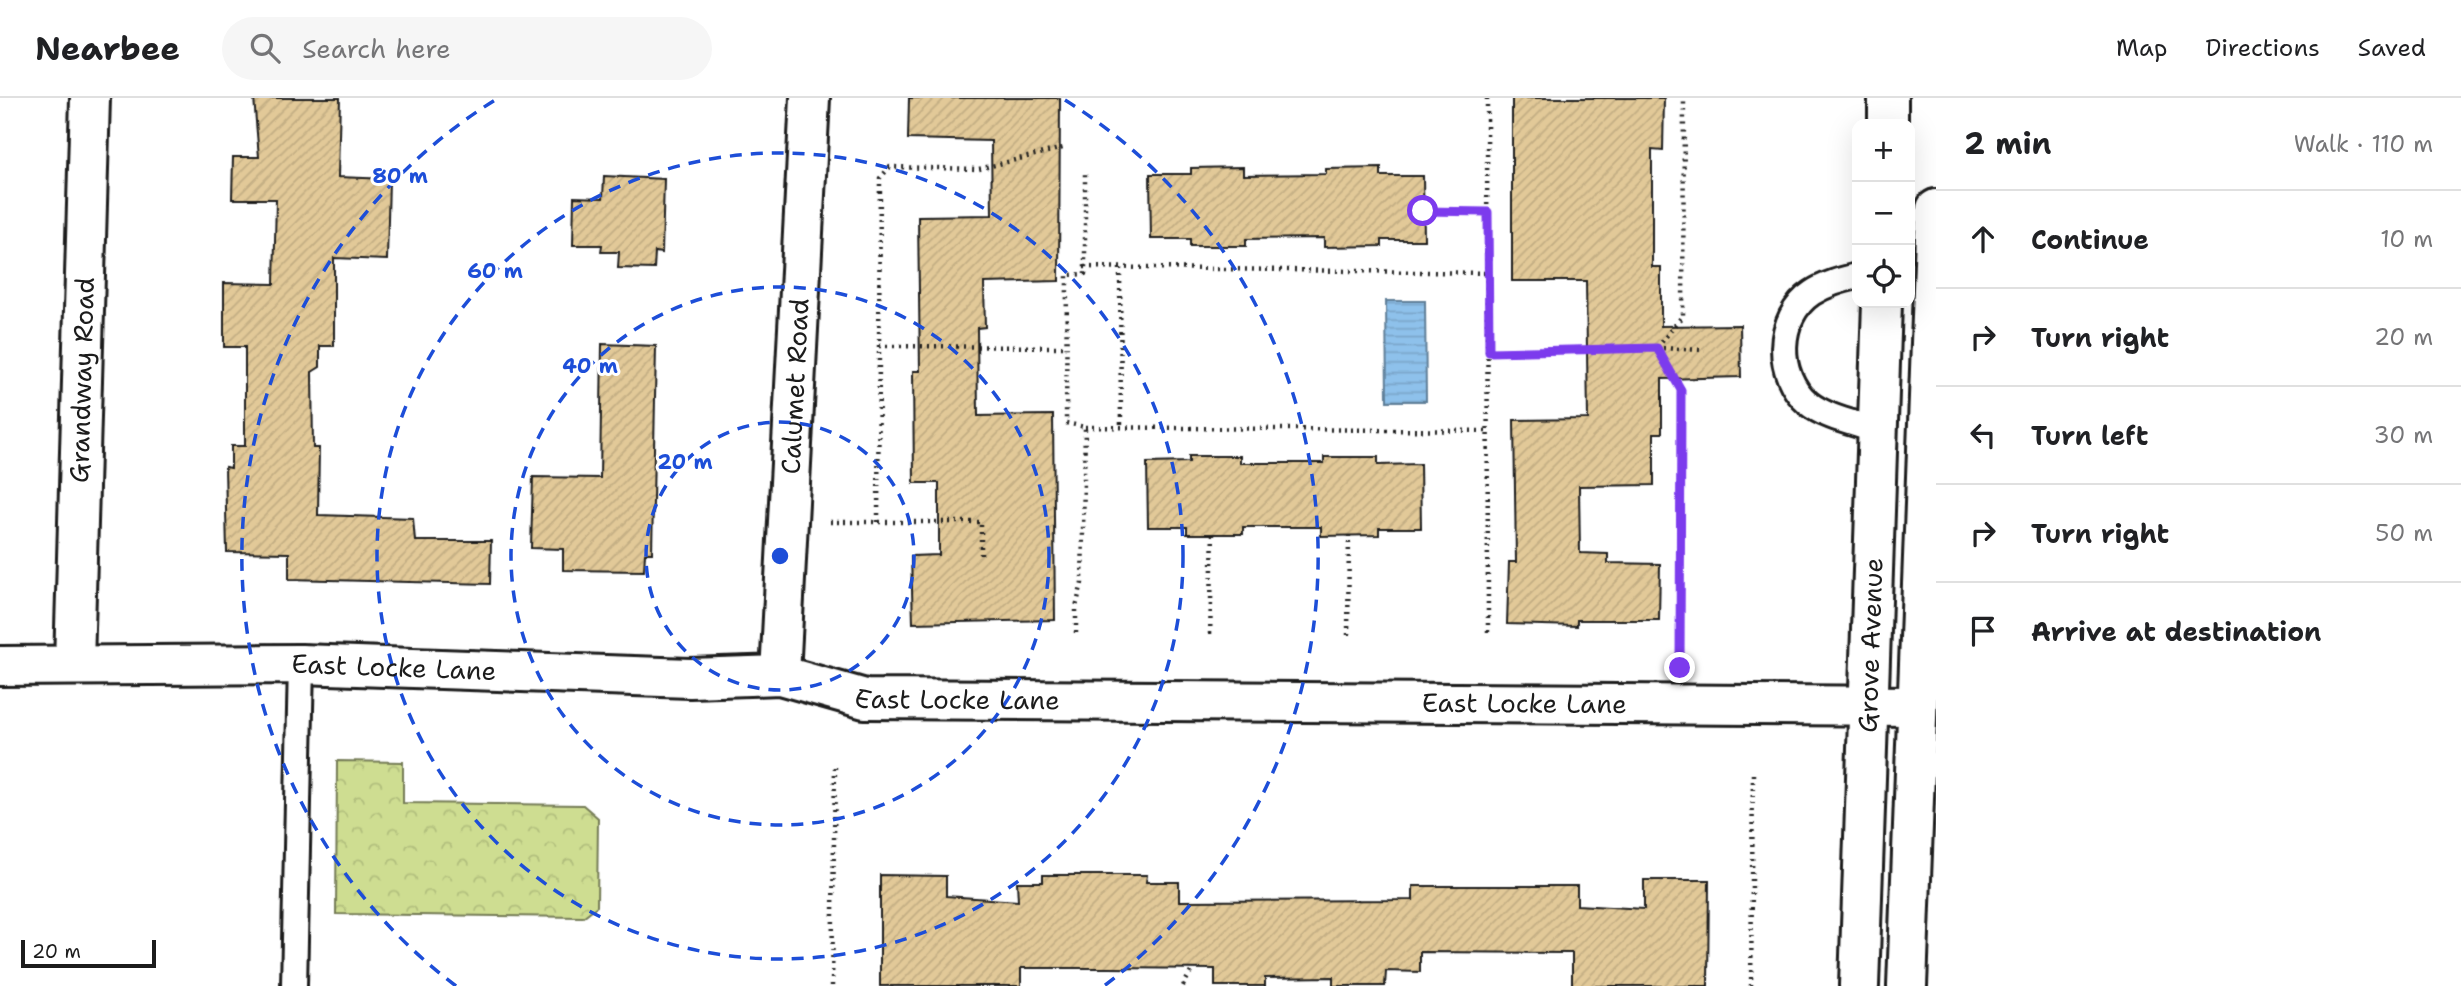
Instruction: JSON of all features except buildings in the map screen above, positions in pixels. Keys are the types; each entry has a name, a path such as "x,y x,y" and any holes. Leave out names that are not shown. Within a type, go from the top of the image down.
{"street":[{"name":"Grandway Road","path":"74,664 90,98"},
{"name":"Calumet Road","path":"779,675 810,98"},
{"path":"1888,98 1888,119"},
{"name":"Grove Avenue","path":"1907,986 1936,209"},
{"name":"Grove Avenue","path":"1859,986 1882,308"},
{"name":"East Locke Lane","path":"0,666 301,664 690,678 779,675 864,699 1917,706"}],"lane":[{"path":"1852,277 1828,284 1810,294 1796,310 1786,329 1783,350 1786,369 1807,402 1824,413 1878,431"},
{"path":"294,986 301,664"}],"path":[{"path":"1487,98 1488,637"},
{"path":"1657,348 1683,314 1684,98"},
{"path":"878,522 880,178 890,167 979,169 1063,148"},
{"path":"1085,172 1085,274 1067,275 1066,423 1085,427 1121,428 1487,431"},
{"path":"1423,211 1488,212"},
{"path":"1084,267 1488,273"},
{"path":"1120,268 1121,428"},
{"path":"878,345 1067,347"},
{"path":"1657,348 1681,390 1680,668"},
{"path":"1489,352 1657,348 1705,350"},
{"path":"1076,633 1076,607 1082,583 1085,427"},
{"path":"834,522 981,522 981,555"},
{"path":"1210,634 1213,534"},
{"path":"1348,635 1349,535"},
{"path":"832,986 835,767"},
{"path":"1751,986 1753,774"},
{"path":"1183,986 1193,968"}],"green space":[{"path":"337,761 403,762 403,803 583,805 598,818 597,906 583,917 336,914"}],"water":[{"path":"1386,301 1425,301 1426,401 1387,401"}],"route":[{"path":"1423,211 1488,212 1489,352 1657,348 1681,390 1680,668"}]}
